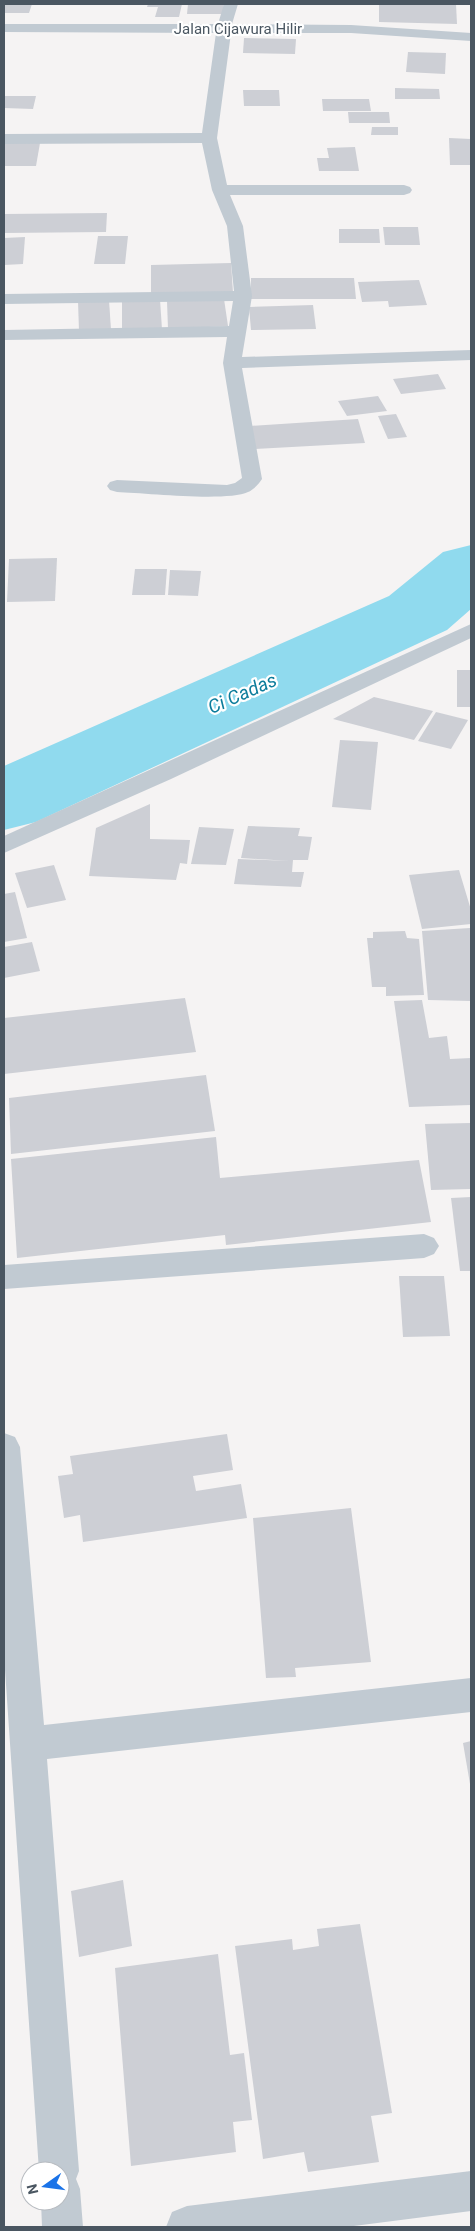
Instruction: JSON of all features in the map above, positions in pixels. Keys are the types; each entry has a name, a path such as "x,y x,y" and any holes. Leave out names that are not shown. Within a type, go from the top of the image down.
{"street":[{"path":"117,486 227,491 242,488 252,479 232,363 243,296 235,226 220,190 209,138 224,29 231,4"},
{"name":"Jalan Cijawura Hilir","path":"4,28 351,29 471,37"},
{"path":"4,139 209,138"},
{"path":"220,190 404,190"},
{"path":"4,299 243,296"},
{"path":"4,335 238,331"},
{"path":"232,363 471,355"},
{"path":"4,845 172,770 471,630"},
{"path":"4,1277 424,1246"},
{"path":"4,1447 58,2161"},
{"path":"28,1744 471,1695"},
{"path":"187,2227 471,2191"},
{"path":"62,2211 63,2227"}],"building":[{"path":"4,4 32,4 29,13 4,13"},
{"path":"148,4 182,4 179,17 155,17 158,7 147,7"},
{"path":"188,4 224,4 223,14 187,14"},
{"path":"379,4 456,4 457,24 379,22"},
{"path":"244,38 296,39 295,54 243,53"},
{"path":"408,52 446,53 445,74 406,72"},
{"path":"395,88 439,89 440,99 395,99"},
{"path":"243,90 279,90 280,106 244,106"},
{"path":"4,96 36,96 33,109 4,108"},
{"path":"322,99 369,99 371,111 323,111"},
{"path":"348,112 389,112 390,123 349,123"},
{"path":"372,127 398,127 398,135 371,135"},
{"path":"449,138 471,139 471,165 450,165"},
{"path":"4,143 40,143 36,166 4,166"},
{"path":"355,147 359,171 319,171 317,158 329,158 327,148"},
{"path":"107,213 106,232 4,233 4,214"},
{"path":"383,227 418,227 420,245 385,245"},
{"path":"339,229 379,229 380,243 339,243"},
{"path":"98,236 128,236 125,264 94,264"},
{"path":"25,237 23,264 4,265 4,238"},
{"path":"231,263 233,293 151,294 151,265"},
{"path":"251,278 354,278 356,299 251,299"},
{"path":"419,280 427,305 389,307 388,301 362,302 358,282"},
{"path":"160,299 162,330 122,331 122,300"},
{"path":"224,299 228,326 168,329 167,301"},
{"path":"109,300 111,330 79,331 78,301"},
{"path":"313,305 316,329 251,330 249,307"},
{"path":"438,374 446,389 401,394 393,379"},
{"path":"378,396 387,411 347,416 338,401"},
{"path":"396,414 407,437 388,439 378,416"},
{"path":"358,419 365,443 255,449 250,426"},
{"path":"57,558 55,601 7,602 9,559"},
{"path":"135,569 167,569 165,595 132,595"},
{"path":"170,570 201,571 198,596 168,595"},
{"path":"457,670 471,670 471,707 457,707"},
{"path":"374,697 433,711 414,740 333,719"},
{"path":"436,712 468,720 451,749 418,741"},
{"path":"340,740 378,742 371,810 332,807"},
{"path":"150,804 150,839 190,840 187,864 180,863 176,880 89,876 96,828"},
{"path":"248,826 300,828 298,836 312,837 308,860 293,860 292,872 304,872 301,887 234,884 238,859 290,861 241,858"},
{"path":"199,827 234,829 226,865 191,864"},
{"path":"54,865 66,900 27,908 15,873"},
{"path":"459,870 471,910 471,924 422,929 409,875"},
{"path":"15,892 27,938 4,942 4,894"},
{"path":"470,928 471,1001 428,1000 422,931"},
{"path":"405,931 407,938 419,939 424,995 386,996 386,987 372,987 367,938 373,938 373,932"},
{"path":"32,942 40,971 4,978 4,947"},
{"path":"185,998 196,1052 4,1074 4,1018"},
{"path":"422,1000 429,1038 447,1036 450,1059 471,1058 471,1105 409,1107 394,1001"},
{"path":"206,1075 215,1131 11,1154 9,1098"},
{"path":"471,1123 471,1189 431,1190 425,1124"},
{"path":"216,1137 220,1178 419,1160 431,1222 226,1245 225,1235 17,1258 11,1159"},
{"path":"471,1197 471,1271 460,1271 451,1198"},
{"path":"399,1276 444,1276 450,1336 403,1337"},
{"path":"227,1434 233,1470 193,1476 196,1491 241,1484 247,1518 83,1542 80,1515 64,1518 58,1476 73,1474 70,1456"},
{"path":"351,1508 371,1662 295,1668 296,1677 266,1678 253,1518"},
{"path":"471,1741 471,1784 470,1784 463,1743"},
{"path":"123,1880 132,1946 79,1957 71,1891"},
{"path":"360,1924 392,2113 371,2116 379,2162 308,2172 304,2152 263,2159 235,1946 292,1939 293,1950 319,1946 317,1929"},
{"path":"218,1954 230,2055 244,2053 252,2120 233,2122 236,2152 131,2166 115,1968"}],"waterway":[{"name":"Ci Cadas","path":"4,801 418,613 471,569"}]}
